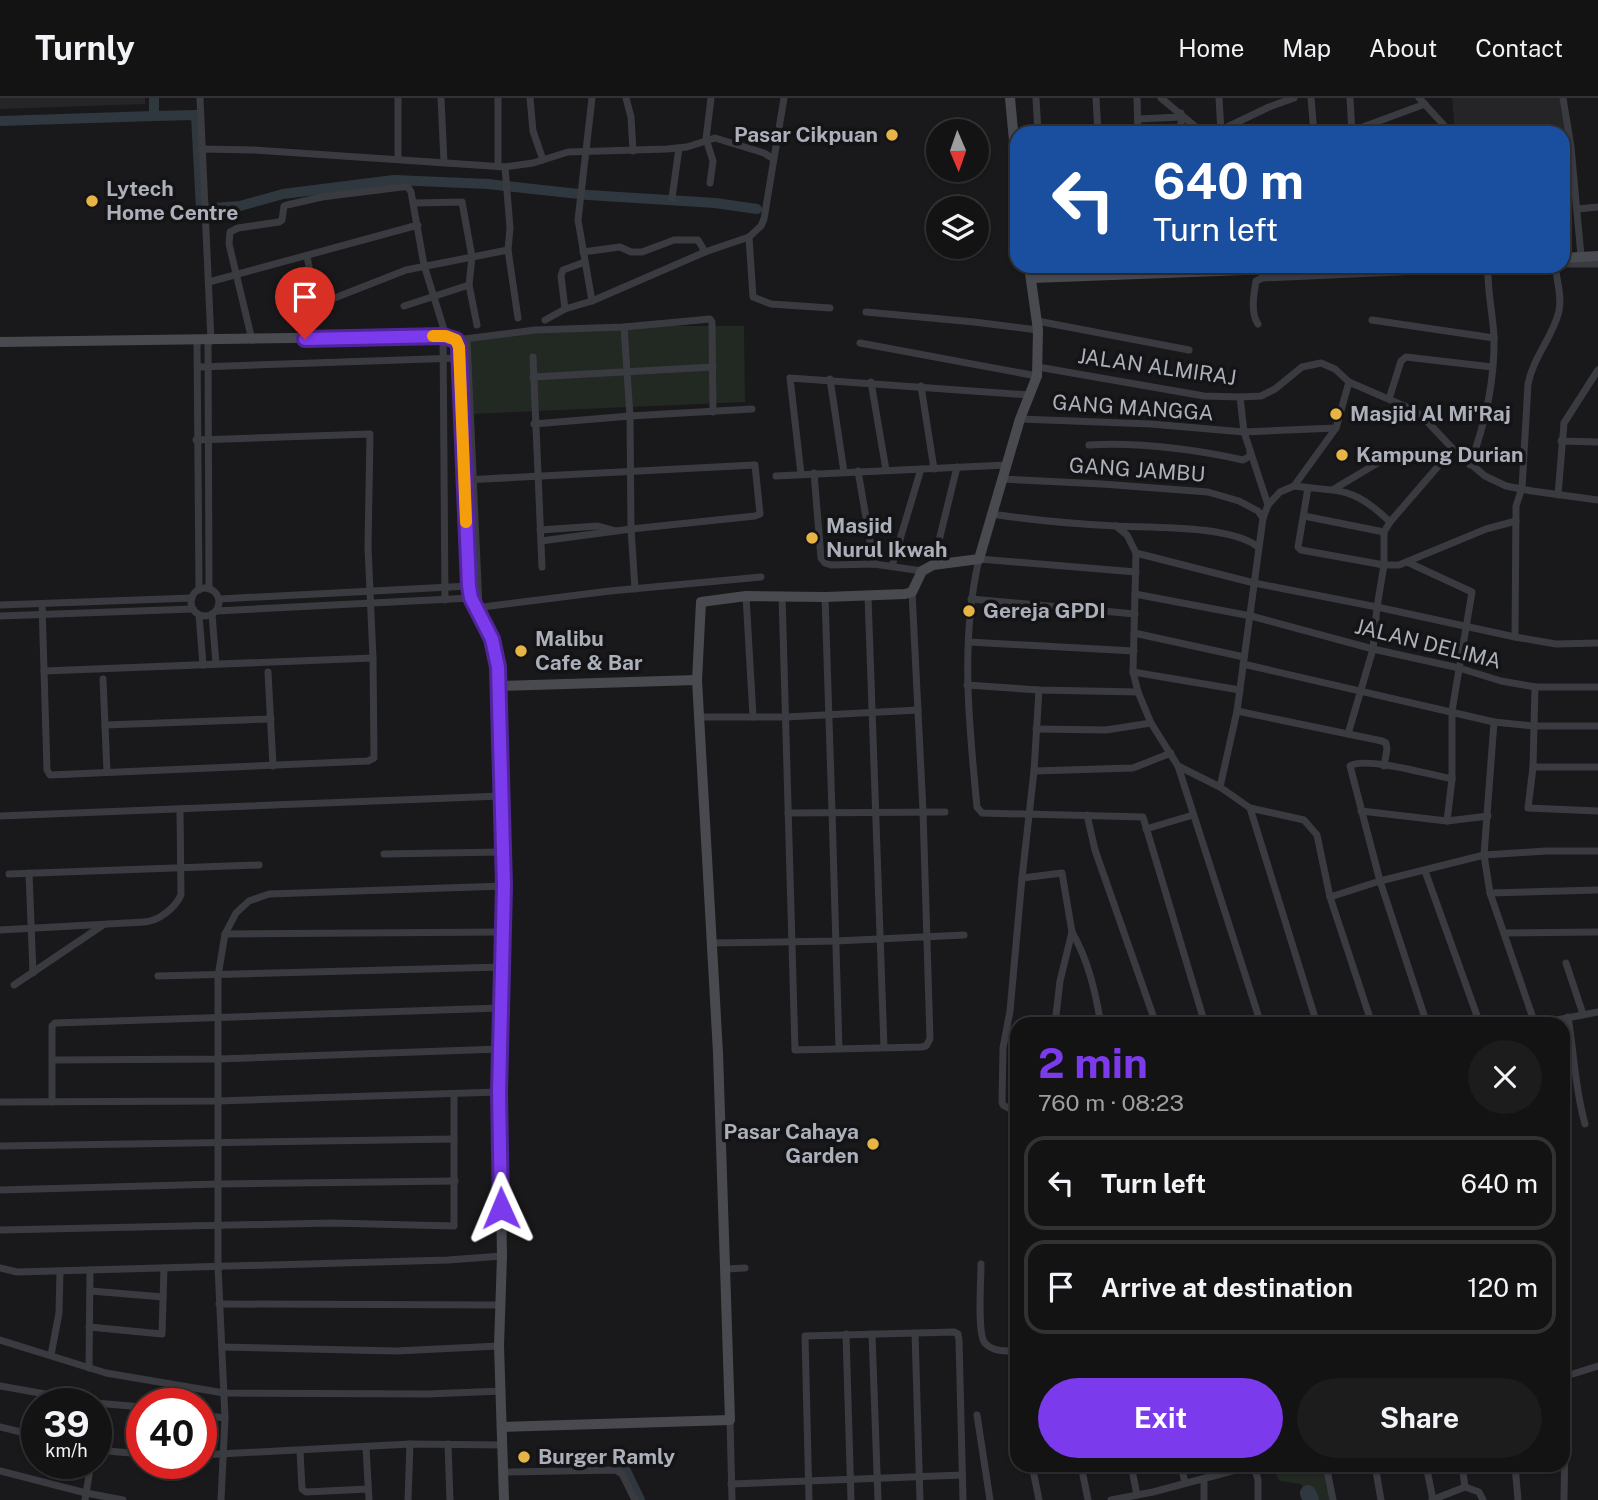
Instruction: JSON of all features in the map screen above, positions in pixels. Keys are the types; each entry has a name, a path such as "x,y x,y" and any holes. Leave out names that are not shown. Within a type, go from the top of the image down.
{"street":[{"path":"0,605 192,598 199,590 196,440 199,367 205,340 209,282 200,98"},
{"path":"398,98 398,159"},
{"path":"441,98 444,162"},
{"path":"498,98 501,167 506,177 510,228 508,250 518,318"},
{"path":"530,98 533,131 543,160"},
{"path":"592,98 578,220 592,301"},
{"path":"626,98 631,117 633,151"},
{"path":"709,183 713,161 706,139 711,98"},
{"path":"545,320 565,309 592,301 749,237 761,226 784,98"},
{"path":"1010,98 1013,126"},
{"path":"1036,98 1038,126"},
{"path":"1096,98 1098,126"},
{"path":"1137,98 1138,126"},
{"path":"1161,98 1194,126"},
{"path":"1219,98 1221,126"},
{"path":"1233,126 1269,107 1294,98"},
{"path":"1311,98 1313,126"},
{"path":"1350,98 1352,126"},
{"path":"1563,98 1565,126"},
{"path":"1368,126 1422,101 1445,126"},
{"path":"1138,119 1181,115"},
{"path":"1181,115 1181,126"},
{"path":"201,149 501,167 543,160 568,152 679,148 706,139 723,139 772,158"},
{"path":"672,198 679,148"},
{"path":"1570,166 1581,256"},
{"path":"252,340 229,244 230,232 238,228 279,222 284,205 322,197 408,187 414,202 432,296 453,338 459,358 469,479 475,604"},
{"path":"414,202 462,202 472,257 469,285 477,325"},
{"path":"1577,209 1598,207"},
{"path":"209,282 418,225"},
{"path":"749,237 752,297 771,304 830,308"},
{"path":"583,252 620,247 642,252 682,239 698,240 705,253"},
{"path":"307,257 315,291 323,300 424,265 508,250"},
{"path":"1570,257 1598,256"},
{"path":"565,309 561,276 563,270 585,262"},
{"path":"1570,264 1598,264"},
{"path":"1030,273 1038,325 1037,371 991,514 971,599 967,685 978,811 1143,817 1203,1017"},
{"path":"1031,278 1114,273"},
{"path":"1258,324 1254,316 1255,289 1256,281 1262,278 1375,273"},
{"path":"1470,465 1484,428 1490,394 1494,338 1488,273"},
{"path":"1515,637 1516,506 1522,488 1531,369 1559,311 1560,296 1556,273"},
{"path":"404,306 469,285"},
{"path":"866,312 1038,325 1189,350"},
{"path":"0,342 453,338 535,330 710,320 713,412"},
{"path":"1372,320 1494,338"},
{"path":"624,327 630,416 629,472 635,589"},
{"path":"445,600 443,358 453,338"},
{"path":"453,338 469,479 469,586 492,639 497,660 504,886 499,1092 502,1256 499,1346 504,1500"},
{"path":"205,340 209,367 206,440 208,589 219,599 469,586"},
{"name":"JALAN ALMIRAJ","path":"860,343 1204,396 1261,396 1275,389 1291,373 1321,363 1331,367 1349,382 1421,415 1452,450 1485,476 1506,485 1598,500"},
{"path":"533,357 542,567"},
{"path":"1389,399 1401,360 1406,357 1492,367"},
{"path":"199,367 459,358"},
{"path":"533,377 713,367"},
{"path":"1558,495 1564,423 1598,370"},
{"path":"801,474 789,380 793,378 1029,395"},
{"path":"830,379 844,472"},
{"path":"871,382 886,470"},
{"path":"1220,787 1237,710 1263,518 1268,505 1280,492 1294,486 1336,428 1349,382"},
{"path":"921,386 934,469"},
{"path":"1240,397 1244,432 1268,505"},
{"path":"534,424 752,410"},
{"name":"GANG MANGGA","path":"1020,419 1151,424 1244,432 1336,428"},
{"path":"42,604 48,773 52,775 368,761 374,758 368,547 370,434 196,440"},
{"path":"1561,441 1598,442"},
{"path":"1089,445 1142,444 1243,460 1250,456 1250,451"},
{"path":"1348,734 1373,649 1384,565 1384,532 1452,450"},
{"path":"1334,489 1386,458"},
{"path":"469,479 755,465 760,514 541,541"},
{"path":"776,475 1006,465"},
{"path":"782,596 795,1050 921,1047 929,1043 927,937 912,592 928,568 957,467"},
{"path":"892,566 921,469"},
{"path":"858,471 874,564"},
{"path":"814,473 821,558 831,565 874,564 928,568 979,559 1136,572"},
{"name":"GANG JAMBU","path":"1002,479 1208,492 1239,502 1258,511 1263,518"},
{"path":"1294,486 1334,489 1362,498 1390,522"},
{"path":"1308,488 1298,547 1301,550 1384,565 1399,565 1486,528 1516,522"},
{"path":"991,514 1203,531 1248,539 1258,547"},
{"path":"1304,516 1384,532"},
{"path":"540,530 598,526 617,531"},
{"path":"1116,526 1127,535 1136,553 1133,673 1138,692 1151,723 1178,766 1259,1017"},
{"path":"1136,553 1254,583 1515,637 1556,644 1598,643"},
{"path":"1407,562 1452,584 1471,590 1472,595 1452,711 1452,779 1447,821"},
{"path":"0,616 214,613 445,600 475,604 761,577"},
{"path":"700,583 697,680 726,1269 732,1500"},
{"path":"199,590 208,589"},
{"path":"701,602 746,596 868,596 912,592"},
{"name":"JALAN DELIMA","path":"1135,594 1251,616 1501,681 1535,687 1598,687"},
{"path":"746,596 753,717"},
{"path":"868,596 884,1048"},
{"path":"825,597 831,715 831,811 839,1049"},
{"path":"192,598 203,665"},
{"path":"216,664 214,613 219,599"},
{"path":"971,599 1135,614"},
{"path":"1135,633 1494,722 1533,726 1598,726"},
{"path":"969,642 1134,651"},
{"path":"44,671 373,658"},
{"path":"268,672 273,766"},
{"path":"1133,673 1240,690"},
{"path":"103,679 107,772"},
{"path":"498,686 697,680"},
{"path":"967,685 1138,692"},
{"path":"1535,687 1533,767 1528,808 1598,811"},
{"path":"1010,1109 1002,1102 1003,1048 1010,1012 1030,814 1039,690"},
{"path":"699,717 786,717 918,710"},
{"path":"1237,710 1386,743 1384,766"},
{"path":"105,725 271,719"},
{"path":"1494,722 1484,855 1490,893 1533,1017"},
{"path":"1036,729 1106,730 1151,723"},
{"path":"1034,771 1133,768 1171,753"},
{"path":"1425,1017 1380,881 1350,766 1358,762 1452,779"},
{"path":"1178,766 1220,787 1250,808 1304,820 1311,825 1317,835 1329,897 1370,1017"},
{"path":"1533,767 1598,767"},
{"path":"0,816 501,796"},
{"path":"1250,808 1315,1017"},
{"path":"0,930 151,922 161,916 180,899 180,809"},
{"path":"1361,811 1447,821 1488,816"},
{"path":"788,813 945,812"},
{"path":"1087,815 1095,850 1154,1017"},
{"path":"1146,829 1193,815"},
{"path":"1329,897 1380,881 1484,855 1546,851 1598,852"},
{"path":"384,854 502,852"},
{"path":"9,874 259,865"},
{"path":"1424,871 1477,1017"},
{"path":"29,873 33,973"},
{"path":"1022,878 1062,873 1072,932 1092,977 1100,1017"},
{"path":"221,1500 225,1418 218,1266 218,976 225,934 241,906 268,894 504,886"},
{"path":"1490,893 1598,890"},
{"path":"14,985 104,925"},
{"path":"225,934 501,932"},
{"path":"1056,1017 1060,981 1072,932"},
{"path":"1504,933 1598,932"},
{"path":"712,943 881,940 964,935"},
{"path":"1566,963 1583,1014"},
{"path":"158,976 502,967"},
{"path":"52,1102 54,1060 51,1031 55,1023 501,1008"},
{"path":"1568,1017 1598,1012"},
{"path":"1570,1027 1577,1096 1585,1124"},
{"path":"54,1060 218,1059 500,1049"},
{"path":"0,1102 218,1101 499,1092"},
{"path":"0,1230 331,1223 454,1226 454,1094"},
{"path":"0,1146 454,1139"},
{"path":"0,1190 455,1181"},
{"path":"0,1268 17,1272 60,1271 448,1260 502,1256"},
{"path":"981,1264 980,1329 983,1341 988,1347 1010,1349"},
{"path":"89,1327 162,1334 164,1268"},
{"path":"726,1269 745,1268"},
{"path":"89,1368 90,1270"},
{"path":"51,1355 59,1313 60,1271"},
{"path":"91,1291 163,1297"},
{"path":"219,1304 500,1305"},
{"path":"809,1500 804,1338 807,1335 954,1332 958,1334 963,1500"},
{"path":"915,1333 920,1500"},
{"path":"846,1334 851,1500"},
{"path":"872,1334 878,1500"},
{"path":"0,1340 89,1368 224,1393 428,1394 502,1391"},
{"path":"222,1347 396,1351 499,1346"},
{"path":"1570,1374 1598,1366"},
{"path":"0,1386 126,1406"},
{"path":"976,1415 990,1500"},
{"path":"217,1417 225,1418"},
{"path":"503,1427 730,1420"},
{"path":"0,1427 21,1432"},
{"path":"217,1455 410,1444 503,1445"},
{"path":"408,1500 410,1444"},
{"path":"448,1444 450,1500"},
{"path":"366,1447 369,1500"},
{"path":"300,1451 302,1489 306,1492 368,1489"},
{"path":"503,1472 616,1470 622,1474 635,1500"},
{"path":"0,1471 86,1497 122,1500"},
{"path":"1033,1472 1039,1500"},
{"path":"1082,1472 1088,1500"},
{"path":"1132,1472 1137,1495"},
{"path":"1183,1472 1185,1483"},
{"path":"1111,1500 1137,1495 1153,1496 1224,1472"},
{"path":"1255,1472 1258,1500"},
{"path":"1327,1472 1333,1500"},
{"path":"1376,1472 1381,1500"},
{"path":"1427,1472 1433,1500 1465,1487 1479,1492 1483,1500"},
{"path":"1462,1472 1465,1487"},
{"path":"1516,1472 1518,1500"},
{"path":"1564,1472 1564,1500"},
{"path":"731,1484 962,1475"},
{"path":"86,1497 89,1479"},
{"path":"1204,1479 1204,1500"}],"shaded area":[{"path":"0,98 145,98 145,104 0,109"},
{"path":"1452,98 1562,98 1565,126 1454,126"},
{"path":"565,326 744,326 745,402 469,414 466,337"},
{"path":"1274,1472 1325,1472 1331,1500 1309,1500 1301,1484 1280,1481"}],"waterway":[{"path":"0,121 154,116 154,98"},
{"path":"154,116 196,115 201,209 240,206 283,194 394,180 488,184 757,209"},
{"path":"623,1465 640,1500"},
{"path":"1308,1493 1311,1500"}],"slow traffic":[{"path":"433,336 446,336 456,340 459,347 466,522"}],"place":[{"name":"Pasar Cikpuan","path":"892,135"},
{"name":"Lytech Home Centre","path":"92,201"},
{"name":"Masjid Al Mi'Raj","path":"1336,414"},
{"name":"Kampung Durian","path":"1342,455"},
{"name":"Masjid Nurul Ikwah","path":"812,538"},
{"name":"Gereja GPDI","path":"969,611"},
{"name":"Malibu Cafe & Bar","path":"521,651"},
{"name":"Pasar Cahaya Garden","path":"873,1144"},
{"name":"Burger Ramly","path":"524,1457"}],"route":[{"path":"305,339 443,336 456,340 459,347 469,586 471,598 492,639 498,667 504,886 499,1092 501,1208"}]}
